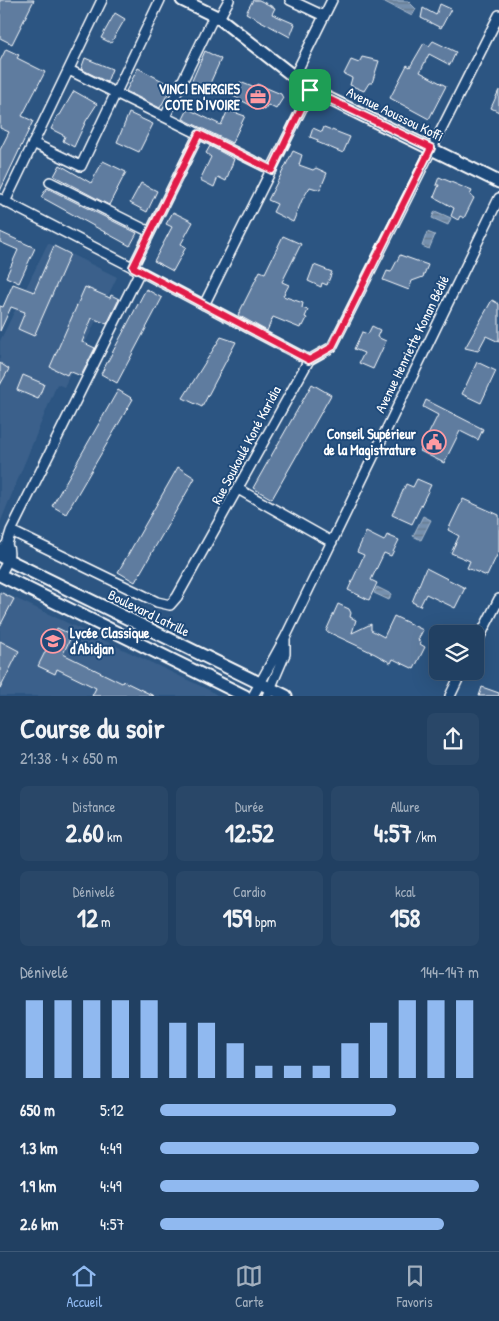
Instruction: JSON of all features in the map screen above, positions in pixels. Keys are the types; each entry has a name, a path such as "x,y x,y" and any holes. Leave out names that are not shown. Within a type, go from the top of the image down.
{"street":[{"path":"102,0 33,144 3,200 309,360 332,347 499,15"},
{"path":"33,144 81,166 160,0"},
{"name":"Avenue Aoussou Koffi","path":"182,0 217,17 310,90 499,182"},
{"path":"164,117 217,17 229,0"},
{"path":"290,0 324,16"},
{"path":"294,77 332,0"},
{"path":"69,70 272,170"},
{"path":"204,305 310,90"},
{"path":"199,134 150,232 137,269 3,548 10,551 4,558 0,575 245,696"},
{"path":"50,182 150,232"},
{"name":"Avenue Henriette Konan Bédié","path":"253,696 265,689 285,654 285,638 499,198"},
{"name":"Rue Soukoulé Koné Karidia","path":"11,531 157,602 170,606 177,597 309,360"},
{"path":"238,489 332,542"},
{"name":"Boulevard Latrille","path":"4,558 265,689 286,696"},
{"path":"484,628 499,598"},
{"path":"450,696 458,680"}],"shaded area":[{"path":"381,0 408,1 416,9 412,16"},
{"path":"435,211 451,218 448,225 432,218"},
{"path":"427,232 435,235 429,249 422,246"},
{"path":"48,243 117,277 64,387 57,384 0,523 0,341"},
{"path":"423,516 431,520 421,540 413,536"},
{"path":"377,587 391,594 389,600 374,593"},
{"name":"Lycée Classique d'Abidjan","path":"0,591 211,691 218,696 0,696"}],"building":[{"path":"0,0 34,0 12,44 0,38"},
{"path":"253,0 259,0 275,8 272,14 295,24 290,37 246,13"},
{"path":"440,4 451,9 441,28 421,18 423,8 436,15"},
{"path":"115,13 125,19 111,43 101,38"},
{"path":"433,41 456,52 450,65 429,54 420,72 446,86 429,119 390,98 407,65 410,67 424,43 429,46"},
{"path":"6,49 19,55 17,58 45,72 22,116 33,121 0,191 0,150 9,132 0,128 0,61"},
{"path":"205,51 221,59 207,90 191,83"},
{"path":"362,57 379,61 372,83 369,83 364,91 350,85 352,78 344,74 351,60 359,63"},
{"path":"85,58 112,69 107,82 81,69"},
{"path":"138,68 172,86 160,108 126,91"},
{"name":"VINCI ENERGIES COTE D'IVOIRE","path":"240,82 255,88 257,84 281,94 283,98 276,109 268,105 265,110 250,105 233,96"},
{"path":"499,90 499,112 491,108"},
{"path":"74,91 97,104 86,121 74,147 63,141 65,136 51,129"},
{"path":"188,109 221,125 228,110 245,116 232,143 183,119"},
{"path":"129,113 153,124 139,152 117,142"},
{"path":"324,127 350,137 343,153 310,137 313,128 322,132"},
{"path":"210,146 234,159 226,181 218,177 214,187 200,180 211,157 206,153"},
{"path":"293,151 302,155 299,165 313,170 316,168 327,173 320,190 310,187 302,200 293,222 273,212 277,204 268,200"},
{"path":"103,161 126,172 109,205 54,176 60,165 91,183"},
{"path":"439,177 472,191 470,195 474,198 464,218 460,216 458,220 451,216 454,208 434,197 439,185 436,185"},
{"path":"141,183 157,191 147,212 130,203"},
{"path":"47,188 137,233 130,246 41,197"},
{"path":"173,212 193,222 181,244 186,247 173,271 154,261 172,227 166,224"},
{"path":"0,232 35,248 19,283 6,277 18,250 0,242"},
{"path":"283,236 301,244 282,282 289,285 283,296 303,303 302,308 308,310 305,317 307,318 300,328 273,317 267,331 238,315 260,271 265,273"},
{"path":"54,246 70,254 34,336 18,329 25,312 11,307 0,331 0,306 3,307 13,284 34,292"},
{"path":"400,255 428,265 423,277 412,281 409,290 383,280 387,271 391,272"},
{"path":"314,265 332,272 327,285 322,283 321,287 308,281"},
{"path":"85,287 110,298 111,295 119,299 107,324 92,318 82,342 95,348 81,376 69,371 67,375 50,367"},
{"path":"146,289 162,298 117,383 101,374"},
{"path":"492,300 499,304 499,342 486,336 478,351 465,348"},
{"path":"372,326 380,330 377,337 386,341 373,369 359,363 364,353 354,349 362,332 368,334"},
{"path":"221,337 236,342 202,407 183,398"},
{"path":"477,362 496,371 481,403 462,394"},
{"path":"0,363 9,369 0,385"},
{"path":"23,375 44,384 38,399 17,390"},
{"path":"312,384 331,395 272,499 253,488"},
{"path":"118,390 133,399 66,514 52,506"},
{"path":"426,400 483,429 478,440 460,431 444,463 420,451 438,415 423,407"},
{"path":"178,467 195,478 135,582 118,572"},
{"path":"417,479 431,485 412,524 392,515 406,484 413,487"},
{"path":"463,499 499,515 499,551 487,576 467,568 470,561 451,553 459,536 448,530"},
{"path":"366,532 384,541 387,535 399,540 391,556 384,553 371,580 377,583 369,600 348,590 364,555 357,552"},
{"path":"426,568 465,588 455,608 426,594 420,606 412,602"},
{"path":"0,592 14,599 0,626"},
{"path":"338,604 349,609 350,617 356,620 352,633 371,624 371,630 384,637 394,616 423,630 418,640 425,647 414,669 393,659 391,663 326,631"},
{"path":"57,628 72,635 63,654 122,683 123,681 154,696 92,696 96,688 57,669 55,674 38,666"},
{"path":"0,641 19,651 0,689"},
{"path":"482,687 499,693 499,696 479,696"}],"place":[{"name":"VINCI ENERGIES COTE D'IVOIRE","path":"258,97"},
{"name":"Conseil Supérieur de la Magistrature","path":"434,442"},
{"name":"Lycée Classique d'Abidjan","path":"53,641"}],"route":[{"path":"310,90 431,148 332,347 309,360 133,267 199,134 272,170 310,90"}]}
